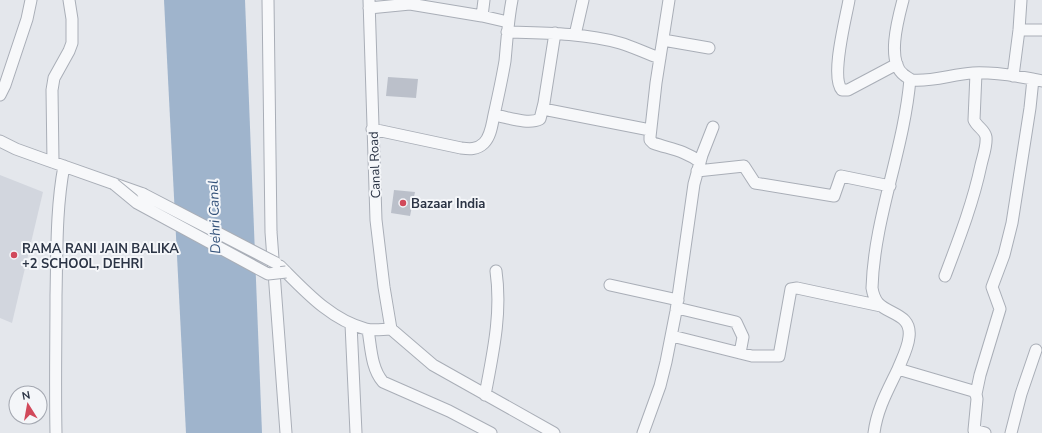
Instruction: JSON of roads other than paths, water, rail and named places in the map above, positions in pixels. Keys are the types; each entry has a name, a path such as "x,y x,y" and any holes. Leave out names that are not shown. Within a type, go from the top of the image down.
{"street":[{"path":"0,95 5,85 27,19 31,0"},
{"path":"53,162 52,90 54,78 72,43 72,19 69,0"},
{"path":"268,0 271,232 286,433"},
{"path":"482,16 484,0"},
{"path":"372,129 470,149 478,148 484,143 488,137 494,115 504,64 507,27 512,0"},
{"path":"575,35 583,0"},
{"path":"669,0 650,130 650,140 653,143 690,155 699,167"},
{"path":"849,0 839,58 838,74 840,88 842,90 848,90 897,64"},
{"path":"903,0 894,54 901,73 910,79 927,79 976,73 1013,76 1037,80 1030,108 1012,223 1004,255 992,287 1000,309 980,375 976,394 977,404 973,431 985,433"},
{"path":"1013,76 1021,0"},
{"path":"369,4 410,4 482,16 507,27 575,35 621,43 660,58"},
{"name":"Canal Road","path":"369,4 376,220 384,287 391,329"},
{"path":"1019,30 1042,30"},
{"path":"494,115 532,121 540,119 543,109 555,33"},
{"path":"663,40 708,48"},
{"path":"945,276 970,208 985,147 986,136 984,132 976,125 974,120 976,73"},
{"path":"881,306 874,296 872,280 879,232 902,134 910,79"},
{"path":"543,109 650,130"},
{"path":"643,433 660,386 672,336 692,198 699,167 713,127"},
{"path":"0,141 16,149 143,194 276,263 320,304 335,315 351,324 368,330 391,329 434,365 554,433"},
{"path":"56,433 56,253 59,191 64,166"},
{"path":"699,167 744,166 755,182 834,196 841,176 890,186"},
{"path":"114,184 137,203 268,274 286,272"},
{"path":"485,395 494,350 498,310 499,294 496,271"},
{"path":"610,285 736,322 743,337 740,353"},
{"path":"672,336 752,356 779,356 791,289 797,288 881,306 905,320 908,325 909,338 898,369 880,406 874,433"},
{"path":"351,324 356,433"},
{"path":"368,330 372,360 379,377 383,382 449,411 491,433"},
{"path":"1011,433 1020,394 1036,350"},
{"path":"898,369 969,389 976,394"}],"water":[{"name":"Dehri Canal","path":"164,0 245,0 262,433 186,433"}],"place":[{"name":"Bazaar India","path":"403,203"},
{"name":"RAMA RANI JAIN BALIKA +2 SCHOOL, DEHRI","path":"14,255"}]}
